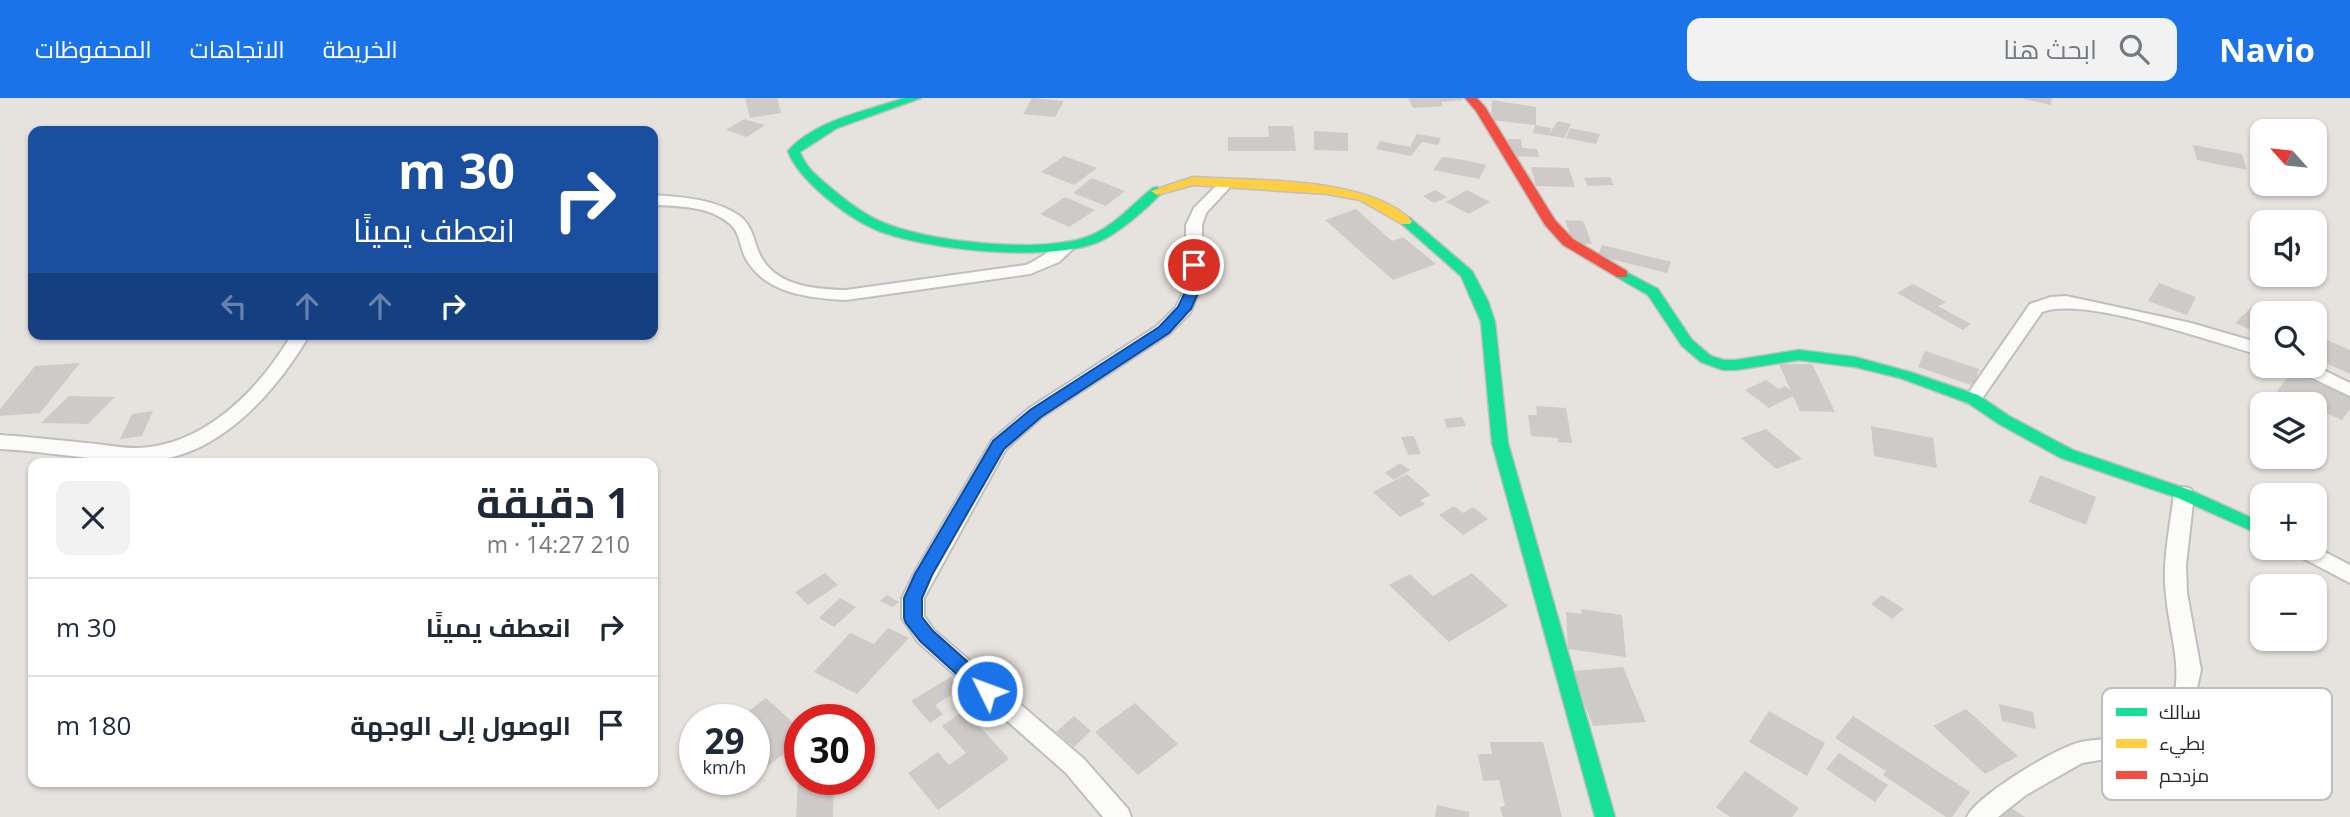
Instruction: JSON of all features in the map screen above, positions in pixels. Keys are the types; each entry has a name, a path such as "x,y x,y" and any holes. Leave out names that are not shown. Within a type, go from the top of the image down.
{"main road":[{"path":"915,98 818,133 794,150 795,157 811,176 857,215 884,228 923,237 1032,248 1067,247 1086,243 1105,234 1163,186 1193,181 1327,190 1364,197 1409,223 1467,274 1482,301 1488,322 1500,443 1605,817"},
{"path":"1471,98 1481,109 1550,222 1568,242 1653,292 1686,343 1706,359 1723,365 1736,365 1800,355 1828,357 1905,375 1973,398 2004,420 2067,454 2184,494 2250,524"}],"street":[{"path":"1119,817 1075,766 926,636 913,618 913,598 923,574 999,445 1035,414 1164,330 1184,309 1194,286 1194,225 1199,211 1226,184"},
{"path":"658,200 691,202 716,210 738,223 756,264 769,277 818,294 846,295 1030,270 1054,259 1067,247"},
{"path":"1973,398 2036,308 2051,302 2066,301 2091,305 2191,328 2250,346"},
{"path":"0,442 149,454 181,445 221,423 260,393 287,361 298,340"},
{"path":"2326,378 2350,390"},
{"path":"2184,494 2176,565 2176,593 2190,670 2186,688"},
{"path":"2322,560 2350,575"},
{"path":"1979,817 2017,787 2078,753 2102,749"}],"building":[{"path":"745,98 777,98 781,113 750,118"},
{"path":"1032,98 1064,101 1055,117 1023,114"},
{"path":"1408,98 1463,100 1441,102 1443,106 1413,108"},
{"path":"2024,98 2052,98 2051,105"},
{"path":"1492,100 1536,107 1536,125 1491,120"},
{"path":"744,119 765,125 747,137 726,130"},
{"path":"1558,121 1571,124 1564,138 1533,133 1535,125 1551,128 1549,134"},
{"path":"1268,126 1293,126 1296,151 1228,151 1228,137 1269,137"},
{"path":"1570,128 1600,134 1596,144 1566,138"},
{"path":"1314,131 1348,133 1348,151 1314,150"},
{"path":"1417,134 1441,138 1438,145 1422,142 1411,156 1376,149 1380,141 1410,147"},
{"path":"1508,139 1521,139 1522,148 1537,149 1539,157 1510,156"},
{"path":"2193,145 2242,154 2247,170 2197,160"},
{"path":"1064,156 1097,168 1074,185 1041,172"},
{"path":"1442,157 1486,165 1479,179 1433,170"},
{"path":"1531,167 1569,168 1575,187 1536,186"},
{"path":"1610,177 1614,185 1588,186 1584,178"},
{"path":"1092,178 1125,191 1106,206 1073,193"},
{"path":"1435,190 1447,197 1434,203 1423,196"},
{"path":"1467,190 1490,202 1469,214 1446,202"},
{"path":"1065,197 1095,210 1069,227 1040,214"},
{"path":"1356,209 1392,241 1403,237 1436,264 1393,280 1325,220"},
{"path":"1565,220 1583,221 1592,244 1573,243"},
{"path":"1602,245 1671,262 1667,273 1598,256"},
{"path":"2159,283 2196,297 2187,315 2148,301"},
{"path":"1913,284 1946,302 1938,306 1971,324 1963,330 1897,293"},
{"path":"2250,309 2250,329 2235,323"},
{"path":"2327,340 2350,350 2350,374 2327,363"},
{"path":"1925,351 1979,369 1974,386 1918,367"},
{"path":"80,363 40,413 0,416 0,409 35,366"},
{"path":"1779,364 1812,364 1835,412 1800,411 1793,396 1769,408 1745,390 1766,380 1779,389 1785,386 1791,391"},
{"path":"2287,378 2306,378 2350,397 2350,409 2342,420 2327,413 2327,392 2277,391"},
{"path":"69,396 115,397 88,424 41,423"},
{"path":"1536,406 1566,408 1572,443 1558,442 1558,438 1531,436 1528,415 1537,415"},
{"path":"153,411 142,436 120,439 132,414"},
{"path":"1462,417 1466,426 1447,428 1444,419"},
{"path":"1871,426 1933,438 1937,468 1874,456"},
{"path":"1766,429 1802,459 1776,469 1741,438"},
{"path":"1414,436 1421,454 1408,455 1401,437"},
{"path":"1400,463 1410,470 1394,480 1385,473"},
{"path":"1407,474 1431,495 1420,500 1425,504 1400,517 1373,492"},
{"path":"2040,475 2096,497 2086,525 2029,502"},
{"path":"1454,506 1463,513 1473,507 1488,519 1463,535 1439,515"},
{"path":"825,573 838,585 808,605 795,592"},
{"path":"1472,573 1508,606 1449,642 1389,585 1410,574 1433,596"},
{"path":"887,595 899,602 893,607 880,601"},
{"path":"1882,595 1904,609 1892,619 1871,604"},
{"path":"840,598 856,607 834,627 819,618"},
{"path":"1581,609 1622,615 1626,657 1568,649 1566,612 1582,614"},
{"path":"888,628 909,638 857,694 814,672 850,633 874,644"},
{"path":"1623,667 1646,722 1593,726 1572,671"},
{"path":"951,677 961,689 935,705 943,714 930,723 911,701"},
{"path":"766,698 784,714 784,754 770,765 770,704 758,704"},
{"path":"1135,703 1178,744 1138,775 1095,732"},
{"path":"1999,704 2033,712 2036,729 2002,721"},
{"path":"1966,709 2018,756 1985,774 1933,726"},
{"path":"965,710 1009,759 938,810 908,773 938,752 949,765 966,753 942,726"},
{"path":"1769,711 1825,743 1807,776 1749,742"},
{"path":"1074,716 1091,731 1074,747 1056,732"},
{"path":"1853,716 1970,792 1952,817 1946,817 1883,775 1886,771 1835,738"},
{"path":"1490,742 1543,742 1562,817 1503,817 1500,807 1505,806 1499,780 1483,781 1478,754 1492,754"},
{"path":"1839,753 1888,785 1875,802 1826,769"},
{"path":"1745,771 1799,808 1792,817 1730,817 1716,807"},
{"path":"797,795 834,795 833,817 796,817"},
{"path":"1437,805 1469,812 1469,817 1435,817"},
{"path":"2008,806 2025,817 1999,817"}],"traffic: fast":[{"path":"915,98 833,126 804,142 794,151 810,176 837,199 881,227 953,243 1011,248 1063,246 1083,243 1104,234 1157,191"},
{"path":"1406,221 1467,274 1481,301 1488,322 1500,443 1605,817"},
{"path":"1622,274 1653,292 1687,343 1706,359 1723,365 1736,365 1799,355 1855,362 1905,375 1973,399 2004,420 2067,454 2184,494 2250,524"}],"traffic: slow":[{"path":"1157,191 1193,181 1327,190 1364,197 1406,221"}],"traffic: jam":[{"path":"1471,98 1481,109 1550,222 1568,242 1622,274"}],"route":[{"path":"987,691 926,636 913,618 913,598 923,574 999,445 1012,431 1035,414 1164,330 1184,309 1194,286 1194,265"}]}
